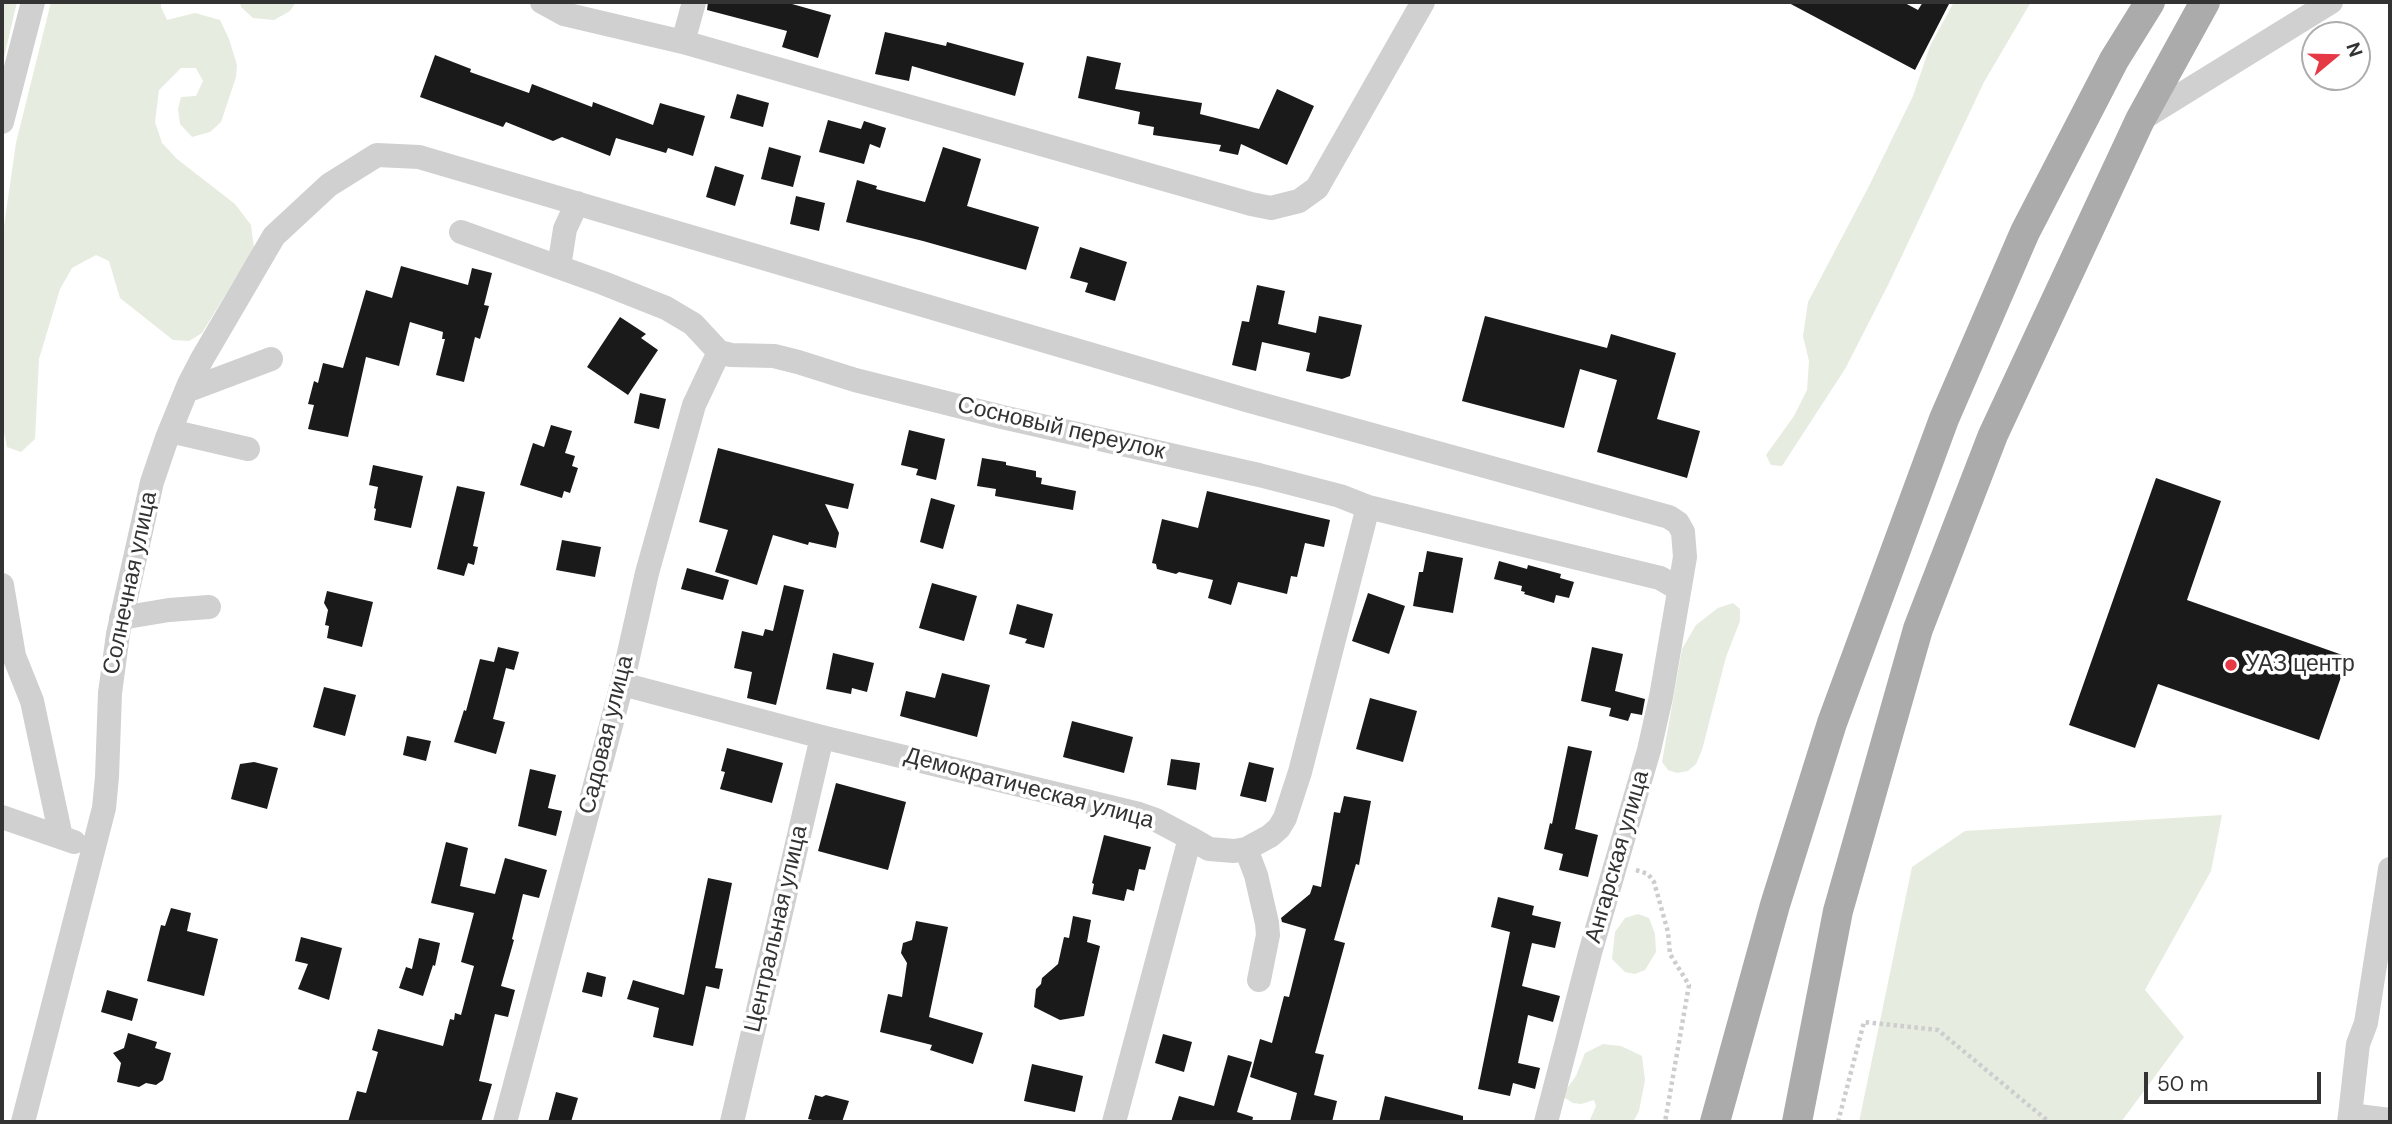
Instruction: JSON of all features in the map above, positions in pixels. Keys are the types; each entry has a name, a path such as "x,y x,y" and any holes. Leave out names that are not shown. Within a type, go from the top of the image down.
{"main road":[{"path":"1715,1121 1775,905 1832,723 1944,419 2025,232 2114,60 2150,2"},
{"path":"1797,1122 1838,911 1918,629 1993,435 2140,120 2205,2"}],"street":[{"path":"2,122 33,2"},
{"path":"542,2 564,14 683,42 1238,201 1271,208 1299,201 1317,187 1423,2"},
{"path":"683,42 694,2"},
{"path":"2140,120 2331,2"},
{"name":"Солнечная улица","path":"23,1122 104,808 110,693 121,618 152,482 186,391 274,236 329,185 377,155 419,156 578,203"},
{"path":"559,267 565,229 578,203"},
{"name":"Ангарская улица","path":"578,203 1246,400 1670,517 1678,523 1684,532 1686,545 1661,697 1649,750 1546,1122"},
{"path":"461,232 635,295 680,315 693,324 719,352"},
{"name":"Сосновый переулок","path":"719,352 731,355 774,356 855,380 976,410 1269,478 1339,496 1368,507 1660,578 1679,589"},
{"name":"Садовая улица","path":"505,1122 622,684 647,573 694,405 719,352"},
{"path":"186,391 271,359"},
{"path":"170,431 248,449"},
{"path":"1259,980 1268,935 1267,923 1256,875 1246,849 1279,828 1294,795 1368,507"},
{"path":"2,585 8,650 32,701 61,837"},
{"path":"121,618 209,607"},
{"name":"Демократическая улица","path":"622,684 822,737 1139,814 1156,820 1209,849 1246,849"},
{"name":"Центральная улица","path":"732,1122 822,737"},
{"path":"2,817 94,851"},
{"path":"1114,1122 1189,838"},
{"path":"2390,869 2380,1000 2366,1023 2358,1044 2350,1118 2390,1120"}],"path":[{"path":"1615,866 1641,871 1648,874 1654,882 1668,932 1670,954 1689,985 1665,1122"},
{"path":"1838,1122 1864,1022 1938,1030 2049,1122"}],"shaded area":[{"path":"2,2 17,2 2,66"},
{"path":"51,2 161,2 167,20 195,13 220,20 237,65 236,77 221,122 210,132 192,137 180,124 178,109 181,97 196,96 203,81 196,68 181,68 159,90 155,122 162,143 177,159 235,204 251,225 254,248 202,333 189,341 173,340 120,298 109,261 96,255 72,268 60,289 39,359 35,439 21,452 7,447 2,422 2,240 16,143"},
{"path":"240,2 296,2 290,11 274,20 253,18 241,7"},
{"path":"1954,2 2031,2 1984,82 1889,283 1845,369 1782,466 1771,465 1766,455 1794,416 1807,390 1809,361 1803,336 1808,302 1913,96 1930,46"},
{"path":"1733,603 1740,609 1740,621 1726,657 1702,750 1696,764 1688,771 1677,773 1668,770 1662,762 1682,649 1696,625 1718,608"},
{"path":"2222,815 2211,871 2145,990 2184,1037 2121,1122 1859,1122 1912,867 1965,831"},
{"path":"1638,914 1649,918 1655,934 1656,952 1645,970 1635,974 1625,972 1612,959 1615,932 1625,918"},
{"path":"1603,1044 1621,1046 1642,1056 1645,1080 1639,1111 1633,1122 1589,1122 1596,1106 1594,1100 1581,1104 1565,1098 1565,1091 1576,1076 1585,1053"}],"building":[{"path":"708,2 785,2 831,15 818,58 782,47 787,31 707,10"},
{"path":"1787,2 1903,2 1918,10 1923,2 1950,2 1915,70"},
{"path":"885,32 946,46 947,42 1024,63 1015,96 912,66 909,81 875,74"},
{"path":"435,55 471,69 470,72 529,93 532,84 592,107 593,102 653,125 660,103 705,116 693,156 668,148 666,153 616,138 610,156 562,137 553,141 506,122 503,127 420,97"},
{"path":"1087,56 1121,63 1115,89 1202,103 1200,114 1259,129 1277,89 1314,106 1287,165 1241,144 1238,155 1219,151 1221,145 1153,135 1154,127 1138,124 1140,112 1078,98"},
{"path":"737,94 769,103 763,127 730,118"},
{"path":"828,120 861,129 864,121 886,128 880,148 870,144 864,164 819,152"},
{"path":"769,147 801,156 793,187 761,179"},
{"path":"943,147 981,159 967,206 1039,227 1026,270 846,222 857,180 877,186 876,189 925,202"},
{"path":"715,166 744,175 735,206 706,197"},
{"path":"796,196 825,203 819,231 790,224"},
{"path":"1080,247 1127,262 1115,301 1085,292 1088,283 1070,278"},
{"path":"401,266 468,285 472,268 492,273 484,305 489,306 480,339 475,337 464,382 436,375 445,339 442,339 443,332 410,322 399,366 366,357 348,437 308,429 314,405 308,404 314,381 318,383 323,363 343,368 366,290 392,298"},
{"path":"1257,285 1285,291 1278,324 1316,333 1319,316 1362,325 1350,376 1342,379 1306,371 1310,353 1262,342 1256,371 1232,365 1242,321 1249,322"},
{"path":"1485,316 1607,348 1611,334 1676,353 1657,419 1700,431 1687,478 1597,452 1617,380 1580,369 1564,428 1462,401"},
{"path":"620,317 646,334 641,338 658,350 628,395 587,367"},
{"path":"640,393 666,399 659,429 634,423"},
{"path":"551,425 572,431 565,453 575,456 572,466 578,468 570,493 564,491 562,498 520,485 533,443 544,447"},
{"path":"909,430 945,439 936,480 916,475 918,469 901,465"},
{"path":"718,448 854,484 848,509 825,504 839,533 836,548 809,542 808,545 773,535 757,585 715,572 728,530 699,522"},
{"path":"982,458 1036,471 1036,477 1042,478 1041,484 1076,491 1073,510 995,496 996,489 977,486"},
{"path":"373,465 423,476 411,528 374,520 378,487 369,485"},
{"path":"2156,478 2221,501 2187,600 2348,657 2319,740 2158,684 2135,748 2069,725"},
{"path":"457,486 485,492 473,546 478,547 474,565 468,563 464,576 437,569"},
{"path":"1207,491 1330,520 1324,547 1305,543 1297,577 1291,576 1287,594 1238,582 1231,605 1208,598 1213,580 1157,569 1156,564 1152,563 1162,519 1198,528"},
{"path":"931,498 955,505 943,549 920,542"},
{"path":"562,540 601,547 595,577 556,570"},
{"path":"1427,551 1463,558 1453,613 1413,606 1419,572 1423,572"},
{"path":"1499,561 1561,574 1560,578 1574,582 1569,598 1556,595 1554,603 1524,594 1525,592 1521,591 1522,586 1494,579"},
{"path":"687,568 729,580 723,600 681,589"},
{"path":"932,583 977,596 964,641 919,628"},
{"path":"784,585 804,590 776,705 747,698 752,672 734,668 742,631 763,636 765,629 773,631"},
{"path":"327,591 373,602 362,647 327,638 329,626 325,625 328,610 324,603"},
{"path":"1368,593 1405,606 1389,654 1352,641"},
{"path":"1017,604 1053,614 1044,648 1025,643 1027,639 1009,634"},
{"path":"498,647 519,652 514,670 506,668 493,719 505,722 496,754 454,742 464,710 466,711 480,659 494,662"},
{"path":"1592,647 1623,654 1615,691 1645,699 1642,715 1631,713 1628,721 1609,716 1611,708 1581,701"},
{"path":"833,653 874,663 867,692 852,688 851,694 826,689"},
{"path":"942,673 990,685 977,737 900,716 906,691 935,698"},
{"path":"324,687 356,695 345,736 313,727"},
{"path":"1370,698 1417,711 1403,762 1356,749"},
{"path":"1072,721 1133,737 1124,773 1063,757"},
{"path":"407,736 431,741 426,761 403,755"},
{"path":"1568,746 1592,751 1575,829 1598,835 1588,877 1559,870 1563,854 1544,849 1550,823 1552,824"},
{"path":"727,748 783,763 772,803 720,789"},
{"path":"1171,759 1200,763 1196,790 1167,785"},
{"path":"254,762 278,768 267,809 231,799 240,764"},
{"path":"1249,762 1274,768 1266,802 1240,796"},
{"path":"530,769 556,775 548,808 562,811 556,836 518,826"},
{"path":"836,783 906,802 888,870 818,851"},
{"path":"1344,796 1371,801 1359,865 1356,864 1334,940 1345,943 1315,1053 1324,1055 1314,1095 1337,1101 1332,1122 1290,1122 1297,1093 1250,1077 1260,1039 1272,1043 1284,996 1289,997 1306,929 1282,922 1281,918 1310,894 1313,885 1321,887 1334,812 1340,813"},
{"path":"1104,835 1151,847 1145,870 1139,869 1134,891 1127,889 1124,901 1092,894 1092,883"},
{"path":"446,842 468,848 460,886 495,894 505,858 547,870 539,898 523,894 501,986 515,990 508,1017 495,1014 479,1081 492,1084 481,1122 348,1122 357,1091 366,1093 378,1052 372,1050 378,1029 443,1046 450,1019 454,1020 455,1013 461,1015 474,966 461,962 474,913 431,903"},
{"path":"708,878 732,883 715,968 723,969 719,989 706,986 693,1046 653,1037 659,1008 627,999 633,980 684,995"},
{"path":"1498,897 1534,906 1532,915 1561,922 1555,948 1532,943 1522,986 1560,996 1553,1022 1528,1015 1518,1063 1540,1068 1535,1089 1513,1083 1510,1096 1478,1089 1510,932 1491,927"},
{"path":"171,908 191,913 187,931 218,939 204,996 147,981 161,925 165,926"},
{"path":"1073,916 1091,920 1087,942 1100,946 1084,1016 1060,1020 1034,1007 1036,989 1042,978 1058,964 1064,937 1069,938"},
{"path":"916,921 948,927 929,1017 983,1033 973,1064 930,1050 932,1045 880,1032 888,994 902,997 907,963 901,953 903,943 912,940"},
{"path":"301,937 342,948 329,1000 298,989 308,964 295,961"},
{"path":"419,938 440,943 435,966 433,965 423,996 399,988 406,967 412,969"},
{"path":"587,972 606,977 602,997 582,992"},
{"path":"107,990 138,999 132,1021 101,1012"},
{"path":"128,1033 157,1042 155,1048 171,1053 163,1080 156,1085 146,1083 139,1087 117,1082 121,1063 113,1053 124,1048"},
{"path":"1163,1034 1192,1042 1184,1072 1155,1063"},
{"path":"1228,1055 1252,1062 1237,1112 1253,1117 1252,1122 1171,1122 1179,1096 1214,1106"},
{"path":"1032,1064 1083,1076 1075,1112 1024,1101"},
{"path":"556,1092 578,1098 571,1122 548,1122"},
{"path":"815,1095 849,1101 842,1122 808,1119"},
{"path":"1385,1096 1463,1116 1463,1122 1379,1122"}],"place":[{"name":"УАЗ центр","path":"2231,665"}]}
